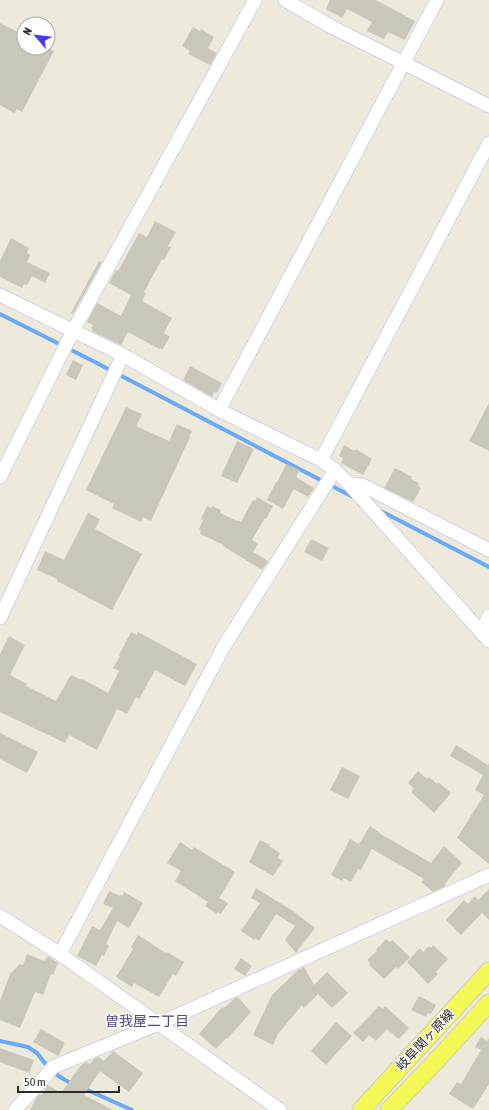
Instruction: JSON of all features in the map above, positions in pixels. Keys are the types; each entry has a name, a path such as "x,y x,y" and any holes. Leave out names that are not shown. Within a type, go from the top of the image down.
{"main road":[{"name":"岐阜関ヶ原線","path":"361,1110 489,971"},
{"name":"岐阜関ヶ原線","path":"389,1110 489,1003"}],"street":[{"path":"0,477 73,330 254,0"},
{"path":"286,0 332,27 489,106"},
{"path":"219,410 437,0"},
{"path":"321,460 489,143"},
{"path":"0,295 123,355 219,410 321,460 336,470 485,636"},
{"path":"1,613 123,355"},
{"path":"60,954 224,646 336,470"},
{"path":"349,484 362,485 489,550"},
{"path":"485,636 489,616"},
{"path":"15,1110 53,1068 158,1024 489,875"},
{"path":"0,916 60,954 280,1110"}],"building":[{"path":"330,0 376,0 415,21 405,40 388,32 384,39 367,31 372,22 347,9 342,18 326,9"},
{"path":"0,23 16,31 16,56 51,56 22,112 17,109 14,113 0,105"},
{"path":"193,27 200,31 201,29 214,37 208,48 217,53 210,65 188,54 190,51 182,46"},
{"path":"155,221 176,232 168,246 171,247 164,260 162,259 144,292 146,293 142,301 172,318 164,333 170,337 162,350 128,332 121,345 92,331 93,329 91,328 93,325 87,322 97,303 121,316 131,295 109,283 116,270 118,271 139,233 147,237"},
{"path":"11,238 29,248 27,253 30,255 27,262 50,273 45,283 32,276 27,285 24,284 22,288 0,277 0,261"},
{"path":"99,261 102,262 73,314 71,313"},
{"path":"73,360 83,365 76,380 66,375"},
{"path":"190,366 222,383 217,393 214,392 212,397 183,380"},
{"path":"489,403 489,451 469,441"},
{"path":"126,407 142,414 136,426 169,441 177,424 192,431 151,521 143,517 141,522 112,508 114,504 86,490"},
{"path":"237,441 254,449 237,483 221,476"},
{"path":"344,445 355,451 356,449 372,459 363,475 341,463 343,458 339,456"},
{"path":"286,464 300,470 296,477 314,488 308,497 294,489 283,509 267,500"},
{"path":"395,468 412,477 411,479 419,483 418,486 421,488 413,502 384,488"},
{"path":"257,497 273,506 252,540 258,544 253,552 268,561 262,570 223,546 224,545 200,534 201,530 199,529 203,520 201,519 207,506 211,508 212,506 221,510 220,513 241,522 253,500 255,501"},
{"path":"88,513 100,519 95,529 142,554 112,610 57,581 57,579 37,570 45,551 64,560"},
{"path":"311,539 329,548 322,561 304,552"},
{"path":"131,632 137,635 138,632 197,664 185,686 155,670 139,699 136,697 127,714 117,709 97,750 69,735 65,743 0,712 0,654 9,636 25,645 10,675 27,684 26,686 56,701 71,675 82,679 108,693 119,671 113,668"},
{"path":"0,733 38,752 27,773 0,759"},
{"path":"456,745 488,765 489,763 489,864 457,838 484,795 475,790 483,775 450,756"},
{"path":"342,767 360,776 348,799 330,790"},
{"path":"418,771 427,779 429,777 437,784 438,782 451,793 434,813 411,792 414,788 408,783"},
{"path":"370,826 379,833 431,863 444,846 462,863 444,885 446,886 433,892 421,882 424,879 372,849 361,870 358,869 351,882 343,878 342,881 331,875 350,839 359,844"},
{"path":"260,840 270,845 269,846 280,853 278,858 283,861 273,876 249,862"},
{"path":"180,842 192,850 194,847 235,872 219,898 228,903 221,914 218,912 217,914 205,906 208,902 175,881 181,871 167,863"},
{"path":"256,888 293,911 315,928 296,953 285,940 295,926 276,914 259,941 255,938 254,940 241,931 260,903 251,898"},
{"path":"489,889 489,920 482,913 461,935 446,920 464,900 468,904 475,896 478,900"},
{"path":"109,891 120,896 122,896 124,892 143,903 129,928 117,921 106,944 109,946 104,956 102,955 96,966 77,956 92,926 100,930 113,908 103,904"},
{"path":"138,935 166,953 167,952 184,962 176,976 173,974 159,997 134,983 132,987 116,977 133,949 131,947"},
{"path":"386,939 390,942 392,940 410,957 398,969 396,967 384,979 369,965 370,963 367,960 377,951 376,950"},
{"path":"433,945 448,959 436,972 438,974 428,984 407,962 420,948 423,952 429,946 431,948"},
{"path":"27,954 44,961 48,956 58,963 53,975 51,974 43,995 35,992 20,1028 0,1020 0,1001 10,974 20,964 23,965"},
{"path":"241,958 252,966 245,976 234,969"},
{"path":"304,967 314,985 327,972 348,993 332,1008 318,994 304,1008 302,1005 278,1034 273,1045 253,1035 272,995 298,970"},
{"path":"419,996 436,1005 431,1014 428,1013 426,1017 411,1010"},
{"path":"238,997 251,1012 216,1049 199,1034 222,1007 224,1008"},
{"path":"379,1006 383,1009 385,1006 409,1028 399,1039 387,1029 376,1041 369,1035 363,1042 353,1033"},
{"path":"336,1022 352,1036 326,1065 311,1051"},
{"path":"41,1029 65,1043 58,1056 33,1042"},
{"path":"481,1037 487,1041 489,1038 489,1084 473,1109 449,1094 457,1082 461,1084 481,1050 475,1047"},
{"path":"0,1048 34,1060 29,1073 0,1062"},
{"path":"113,1051 143,1073 129,1092 100,1071 84,1095 113,1110 30,1110 37,1097 40,1094 42,1095 48,1085 61,1093 81,1065 86,1062 90,1064 98,1057 104,1061"}],"waterway":[{"path":"0,314 355,498"},
{"path":"379,510 489,567"},
{"path":"0,1041 28,1047 37,1053 51,1071 73,1084"},
{"path":"83,1088 132,1110"}],"district":[{"name":"曽我屋二丁目","path":"147,1021"}]}
